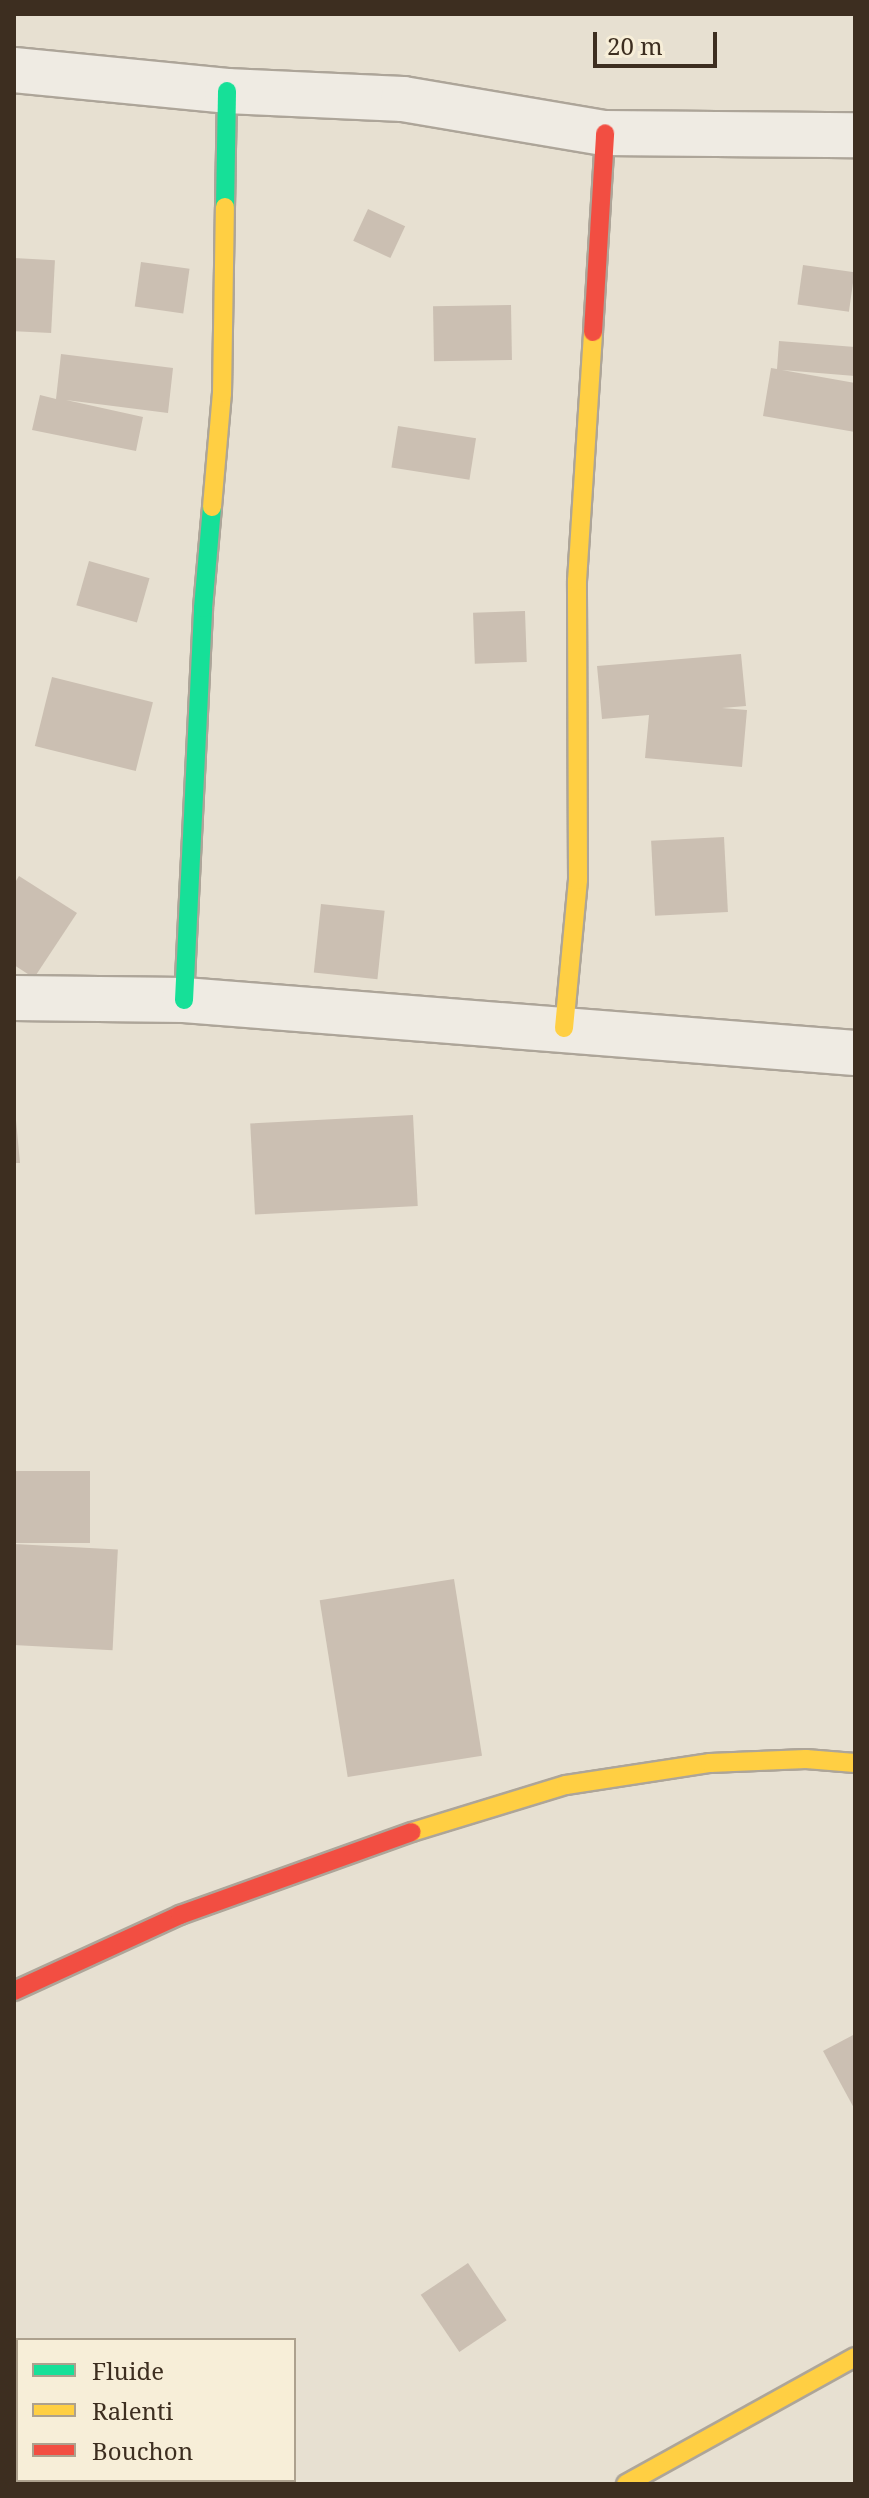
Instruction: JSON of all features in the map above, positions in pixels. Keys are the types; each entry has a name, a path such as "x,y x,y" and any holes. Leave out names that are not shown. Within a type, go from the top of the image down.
{"street":[{"path":"14,70 227,91 403,99 605,133 855,135"},
{"path":"184,1000 203,608 222,393 227,91"},
{"path":"564,1028 578,880 577,581 605,133"},
{"path":"14,998 184,1000 855,1053"},
{"path":"14,1991 180,1915 420,1829 566,1785 710,1763 806,1759 855,1763"},
{"path":"626,2484 855,2357"}],"building":[{"path":"368,209 405,226 390,258 353,241"},
{"path":"14,258 55,260 51,333 14,331"},
{"path":"141,262 190,269 183,313 135,307"},
{"path":"803,265 854,272 849,312 797,305"},
{"path":"511,305 512,360 434,361 433,306"},
{"path":"779,341 855,347 855,376 782,370 855,383 855,432 763,416 771,368 777,369"},
{"path":"61,354 173,368 168,413 66,400 143,417 136,451 32,430 40,395 56,399"},
{"path":"398,426 476,438 469,480 391,467"},
{"path":"89,561 150,578 137,623 76,605"},
{"path":"525,611 527,662 475,664 473,613"},
{"path":"741,654 746,706 722,708 747,710 742,767 645,758 649,715 602,719 597,666"},
{"path":"52,677 153,702 136,771 35,746"},
{"path":"724,837 728,912 655,916 651,841"},
{"path":"19,876 77,913 34,978 14,965 14,884"},
{"path":"321,904 385,911 377,979 314,973"},
{"path":"14,1099 20,1163 14,1163"},
{"path":"413,1115 418,1206 255,1214 250,1124"},
{"path":"14,1471 90,1471 90,1543 14,1543"},
{"path":"14,1544 118,1549 113,1650 14,1645"},
{"path":"454,1579 482,1756 348,1777 320,1600"},
{"path":"855,2034 855,2110 823,2051"},
{"path":"468,2263 507,2320 459,2352 421,2295"}],"traffic: fast":[{"path":"225,207 227,91"},
{"path":"184,1000 203,608 212,507"}],"traffic: slow":[{"path":"212,507 222,393 225,207"},
{"path":"564,1028 578,880 577,581 593,332"},
{"path":"412,1832 566,1785 710,1763 806,1759 855,1763"},
{"path":"626,2484 855,2357"}],"traffic: jam":[{"path":"593,332 605,133"},
{"path":"14,1991 180,1915 412,1832"}]}
